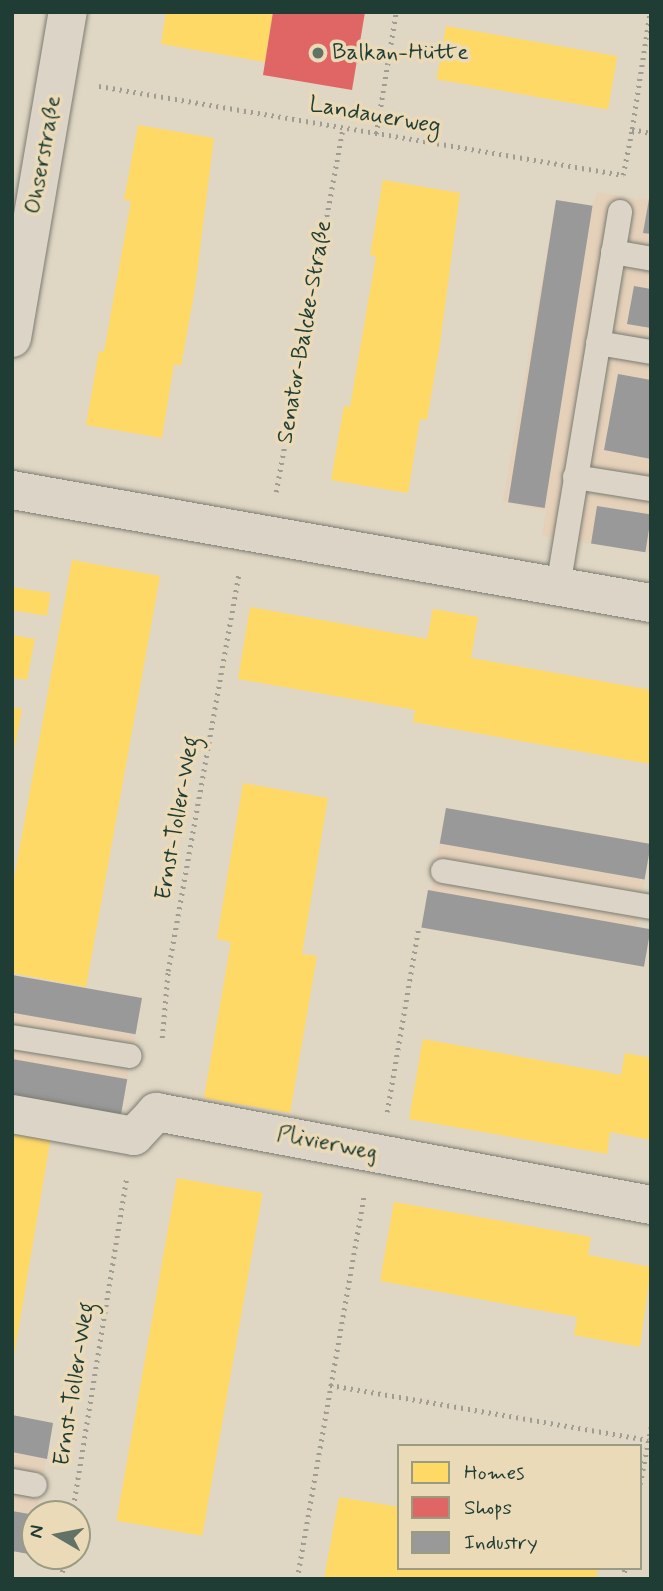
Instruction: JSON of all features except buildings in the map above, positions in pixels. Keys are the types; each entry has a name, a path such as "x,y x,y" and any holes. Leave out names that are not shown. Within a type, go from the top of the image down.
{"street":[{"name":"Ohserstraße","path":"12,338 68,12"},
{"path":"12,490 651,603"},
{"name":"Plivierweg","path":"134,1136 156,1112 651,1205"},
{"path":"12,1114 134,1136"}],"lane":[{"path":"558,587 620,212"},
{"path":"613,253 651,259"},
{"path":"598,343 651,352"},
{"path":"575,477 651,489"},
{"path":"443,871 651,907"},
{"path":"12,1037 129,1056"}],"path":[{"path":"376,134 396,12"},
{"path":"650,12 632,129 651,132"},
{"name":"Landauerweg","path":"57,79 623,175 632,129"},
{"name":"Senator-Balcke-Straße","path":"257,533 342,128"},
{"name":"Ernst-Toller-Weg","path":"161,1048 168,971 257,533"},
{"path":"297,1579 330,1385 418,930"},
{"name":"Ernst-Toller-Weg","path":"74,1500 134,1136"},
{"path":"330,1385 648,1440"},
{"path":"642,1473 651,1427"}],"shaded area":[{"path":"597,192 638,200 651,198 651,553 542,536 546,511 503,501 556,200 592,206"},
{"path":"446,808 651,844 630,964 425,928"},
{"path":"12,975 142,998 121,1115 12,1096"},
{"path":"12,1415 53,1423 39,1500 21,1500 21,1553 12,1551"}],"place":[{"name":"Balkan-Hütte","path":"318,53"}]}
